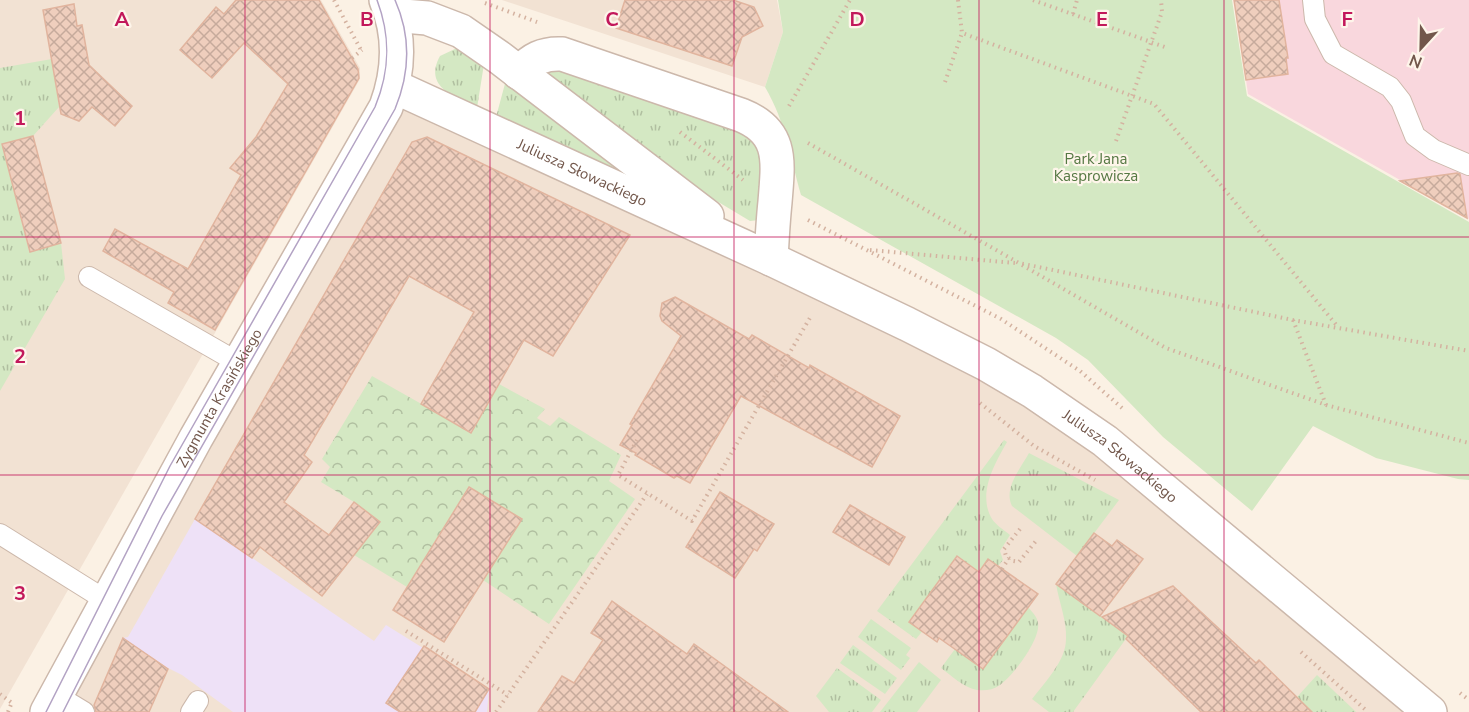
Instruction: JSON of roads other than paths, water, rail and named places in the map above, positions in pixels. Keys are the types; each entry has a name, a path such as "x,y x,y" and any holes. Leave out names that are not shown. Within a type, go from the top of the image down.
{"street":[{"name":"Juliusza Słowackiego","path":"389,8 452,26 519,73 714,221 771,259"},
{"name":"Zygmunta Krasińskiego","path":"52,704 239,363 386,107 393,86 398,50 389,8"},
{"path":"519,73 536,58 547,54 562,54 774,128 777,167 771,259"},
{"name":"Juliusza Słowackiego","path":"393,86 771,259 986,364 1067,413 1105,441 1430,712"}],"lane":[{"path":"1312,0 1315,19 1333,54 1390,87 1401,101 1415,136 1434,150 1469,165"},
{"path":"89,277 239,363"},
{"path":"0,534 107,601"},
{"path":"52,704 84,712"}],"tram line":[{"path":"46,712 170,466 375,107 384,80 387,54 385,27 377,0"},
{"path":"63,712 162,516 395,109 404,82 407,54 404,27 395,0"}],"park label":[{"name":"Park Jana Kasprowicza","path":"1096,168"}]}
